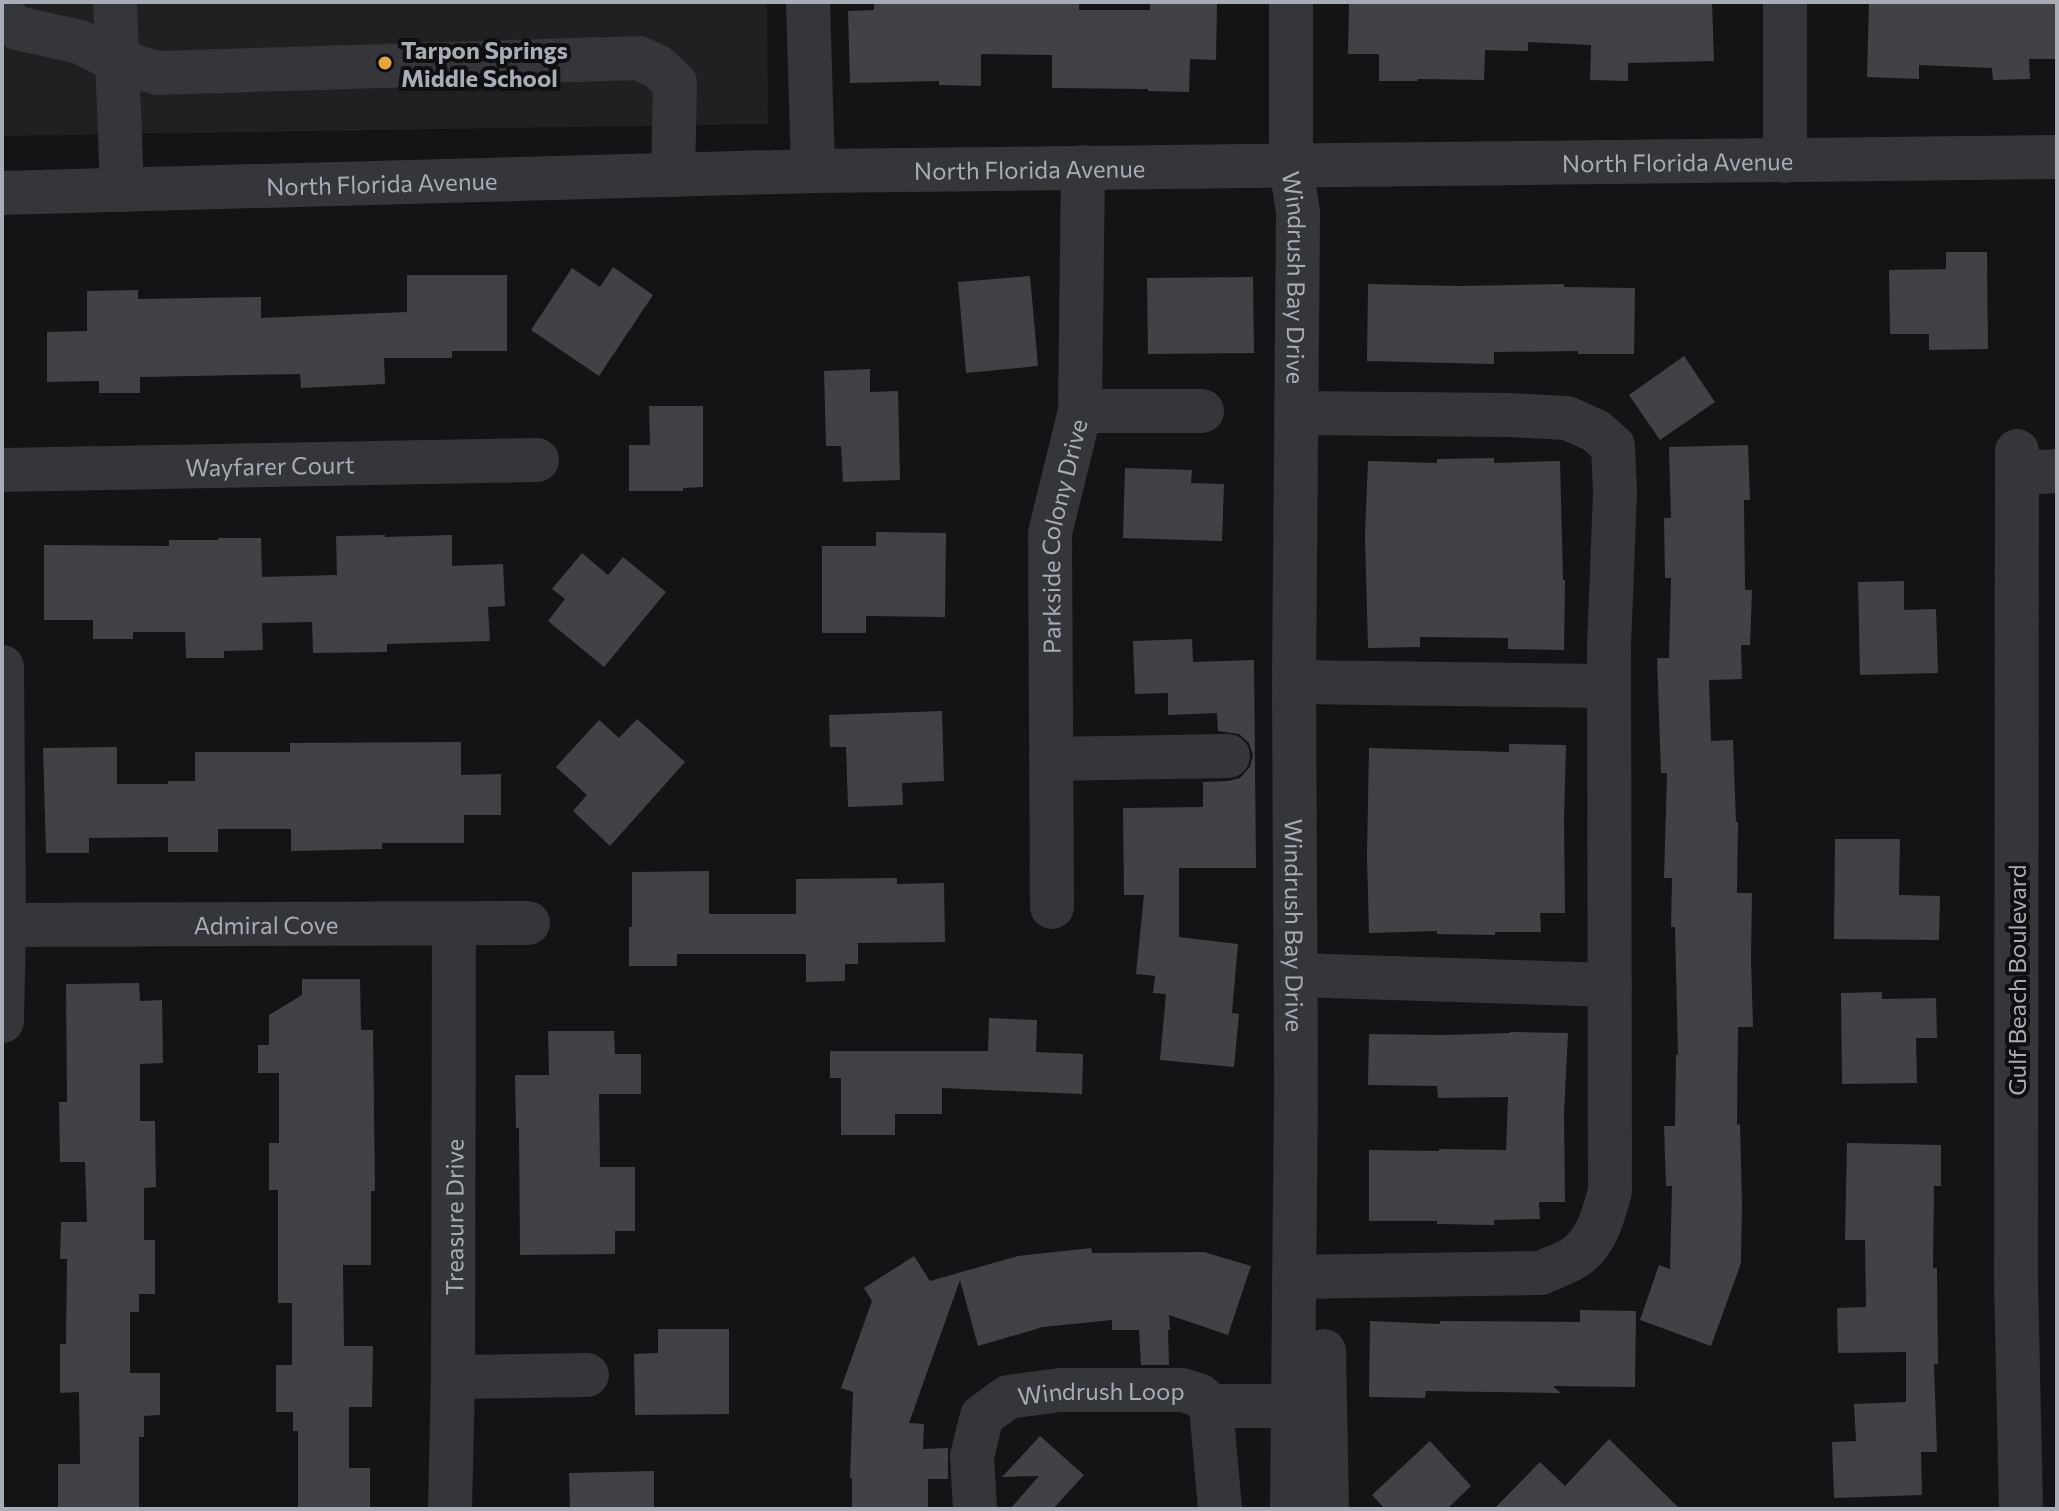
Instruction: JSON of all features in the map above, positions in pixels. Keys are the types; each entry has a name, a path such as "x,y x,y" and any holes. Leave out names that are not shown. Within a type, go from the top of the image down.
{"street":[{"path":"115,2 122,190"},
{"path":"808,2 813,171"},
{"name":"Windrush Bay Drive","path":"1291,2 1291,167 1298,212 1310,413 1309,1406 1292,1509"},
{"path":"1785,2 1785,161"},
{"path":"2,16 17,28 80,42 117,61 157,73 639,58 658,67 675,83 673,175"},
{"name":"North Florida Avenue","path":"2,193 813,171 2057,157"},
{"name":"Parkside Colony Drive","path":"1052,907 1050,533 1080,411 1083,167"},
{"path":"1080,411 1202,411"},
{"path":"1309,1277 1541,1273 1574,1258 1590,1243 1601,1222 1610,1191 1609,686 1615,493 1613,446 1596,431 1567,418 1310,413"},
{"name":"Wayfarer Court","path":"2,470 537,460"},
{"name":"Gulf Beach Boulevard","path":"2021,1509 2016,1281 2030,465"},
{"path":"2,667 2,1021"},
{"path":"1309,682 1609,686"},
{"path":"1051,759 1228,756"},
{"name":"Admiral Cove","path":"4,925 528,923"},
{"name":"Treasure Drive","path":"450,1509 454,924"},
{"path":"1309,976 1610,985"},
{"path":"453,1377 587,1375"},
{"name":"Windrush Loop","path":"975,1509 972,1456 982,1416 1008,1397 1060,1390 1182,1390 1199,1395 1211,1406 1220,1509"},
{"path":"1211,1406 1309,1406"},
{"name":"Windrush Bay Drive","path":"1309,1406 1327,1509"}],"shaded area":[{"name":"Tarpon Springs Middle School","path":"2,2 767,2 768,124 2,136"}],"building":[{"path":"874,2 1079,2 1079,10 1150,10 1150,2 1217,2 1216,60 1190,59 1189,92 1052,88 1052,55 981,54 981,86 939,85 939,81 850,83 848,11 874,10"},
{"path":"1349,2 1712,2 1714,61 1628,63 1628,81 1590,80 1591,45 1528,42 1528,51 1485,50 1484,80 1379,81 1379,54 1348,54"},
{"path":"1869,2 2057,2 2057,59 2029,59 2030,79 1993,80 1992,68 1919,65 1919,79 1867,77"},
{"path":"1946,252 1987,252 1988,349 1929,350 1929,334 1890,334 1889,270 1946,269"},
{"path":"613,267 653,295 599,376 531,330 572,268 600,287"},
{"path":"407,275 507,275 507,351 452,351 452,358 384,358 385,384 301,388 300,374 140,377 140,393 99,393 99,381 47,382 47,332 87,331 87,291 138,290 138,299 261,297 261,318 407,312"},
{"path":"1030,276 1038,366 966,373 958,282"},
{"path":"1253,277 1254,353 1148,354 1147,278"},
{"path":"1368,284 1564,284 1564,287 1635,288 1634,354 1494,352 1494,364 1367,361"},
{"path":"1684,356 1715,402 1660,440 1629,395"},
{"path":"870,369 870,392 898,391 900,480 843,482 841,446 826,446 824,371"},
{"path":"649,406 703,406 703,487 683,488 683,491 629,491 629,445 650,445"},
{"path":"1748,445 1750,500 1744,500 1745,590 1752,590 1750,645 1741,645 1742,679 1709,680 1711,741 1733,740 1738,822 1737,893 1752,893 1753,1027 1738,1027 1741,1263 1711,1346 1640,1320 1659,1265 1670,1269 1672,1186 1666,1186 1664,1126 1675,1126 1678,1055 1675,927 1671,927 1672,878 1664,878 1667,773 1661,773 1657,658 1669,658 1671,578 1665,578 1664,518 1671,518 1669,447"},
{"path":"1494,458 1494,463 1560,461 1565,580 1564,650 1508,649 1508,638 1420,637 1420,647 1368,648 1365,535 1368,461 1437,463 1437,459"},
{"path":"1125,468 1192,470 1191,483 1224,484 1222,541 1123,538"},
{"path":"876,532 946,533 945,617 866,616 866,633 822,633 822,546 876,546"},
{"path":"452,535 452,566 503,564 505,606 488,607 490,641 387,644 387,652 313,653 312,622 262,623 263,650 224,651 224,658 186,658 185,632 133,632 133,639 93,639 93,620 44,620 44,545 169,546 169,540 261,538 262,577 337,575 336,536"},
{"path":"582,553 608,575 623,557 666,592 604,667 548,621 565,599 552,589"},
{"path":"1904,581 1904,610 1936,609 1938,673 1860,675 1858,582"},
{"path":"1192,639 1193,662 1254,660 1256,868 1179,868 1179,937 1238,944 1232,1013 1239,1014 1234,1067 1160,1060 1166,994 1153,993 1155,976 1136,974 1144,895 1124,895 1123,808 1203,807 1203,782 1240,778 1250,767 1253,755 1249,743 1239,734 1218,731 1217,713 1168,715 1168,693 1135,694 1133,641"},
{"path":"942,711 944,781 902,783 903,805 848,807 846,747 830,747 829,715"},
{"path":"637,719 685,762 610,846 573,811 587,795 556,767 599,720 619,738"},
{"path":"461,742 461,775 501,774 501,815 464,815 464,843 382,843 382,849 291,851 291,829 218,829 218,852 168,852 168,837 89,838 89,853 46,853 43,748 117,747 117,784 168,784 168,781 195,781 195,752 290,752 290,743"},
{"path":"1509,744 1566,745 1565,913 1540,913 1541,932 1495,932 1495,935 1437,934 1437,931 1369,933 1369,748 1509,752"},
{"path":"1835,839 1900,839 1899,895 1940,896 1939,940 1834,939"},
{"path":"709,871 709,914 796,914 796,879 897,878 897,884 944,883 945,942 858,943 858,964 845,964 845,981 806,982 806,954 677,954 677,966 629,966 632,872"},
{"path":"302,979 360,979 361,1030 373,1030 375,1191 371,1191 371,1265 343,1265 344,1346 373,1346 372,1407 349,1407 349,1468 370,1468 370,1509 298,1509 298,1431 293,1431 293,1412 276,1412 276,1365 292,1365 292,1303 278,1303 278,1190 269,1190 269,1143 279,1143 279,1073 258,1073 258,1045 269,1045 269,1015 302,995"},
{"path":"139,983 140,1001 162,1000 163,1063 140,1064 140,1121 155,1121 156,1187 144,1188 144,1240 155,1240 155,1294 139,1294 139,1312 130,1312 130,1373 160,1373 160,1415 144,1416 144,1437 139,1437 139,1509 58,1508 58,1464 80,1464 79,1392 60,1393 60,1344 66,1344 67,1259 60,1259 61,1222 87,1222 85,1162 60,1162 59,1102 67,1102 66,984"},
{"path":"1882,992 1882,999 1936,998 1937,1038 1916,1038 1917,1083 1842,1084 1841,993"},
{"path":"989,1018 1037,1020 1036,1052 1083,1054 1082,1094 942,1088 942,1114 895,1114 895,1135 841,1135 841,1078 830,1078 830,1051 988,1051"},
{"path":"548,1031 614,1031 615,1054 641,1054 641,1094 599,1094 600,1167 635,1167 635,1231 615,1231 615,1254 520,1255 519,1128 516,1128 515,1075 549,1075"},
{"path":"1568,1033 1564,1114 1565,1202 1539,1202 1540,1219 1494,1220 1494,1225 1369,1221 1369,1150 1506,1150 1508,1097 1438,1098 1437,1086 1368,1085 1369,1034"},
{"path":"1847,1143 1941,1145 1941,1186 1934,1186 1937,1452 1921,1452 1922,1495 1834,1498 1832,1442 1856,1441 1854,1404 1906,1402 1906,1352 1838,1353 1837,1308 1866,1307 1865,1240 1845,1240"},
{"path":"1091,1248 1092,1253 1204,1252 1251,1266 1228,1335 1169,1315 1169,1365 1141,1365 1139,1330 1112,1330 1112,1320 1043,1327 978,1346 960,1280 909,1423 924,1424 923,1449 948,1448 948,1479 928,1479 928,1509 852,1509 853,1392 841,1388 872,1301 864,1288 914,1256 930,1281 1018,1256"},
{"path":"1580,1310 1636,1311 1635,1387 1553,1386 1561,1393 1426,1391 1425,1398 1369,1397 1370,1321 1440,1324 1440,1321 1580,1322"},
{"path":"658,1329 729,1329 729,1414 635,1415 634,1354 658,1353"},
{"path":"1040,1436 1084,1475 1053,1509 1010,1509 1039,1476 1002,1477"},
{"path":"1609,1439 1680,1509 1494,1509 1540,1462 1565,1486"},
{"path":"1430,1441 1471,1486 1447,1509 1385,1509 1372,1495"},
{"path":"654,1471 654,1509 570,1509 569,1473"}],"place":[{"name":"Tarpon Springs Middle School","path":"385,63"}]}
